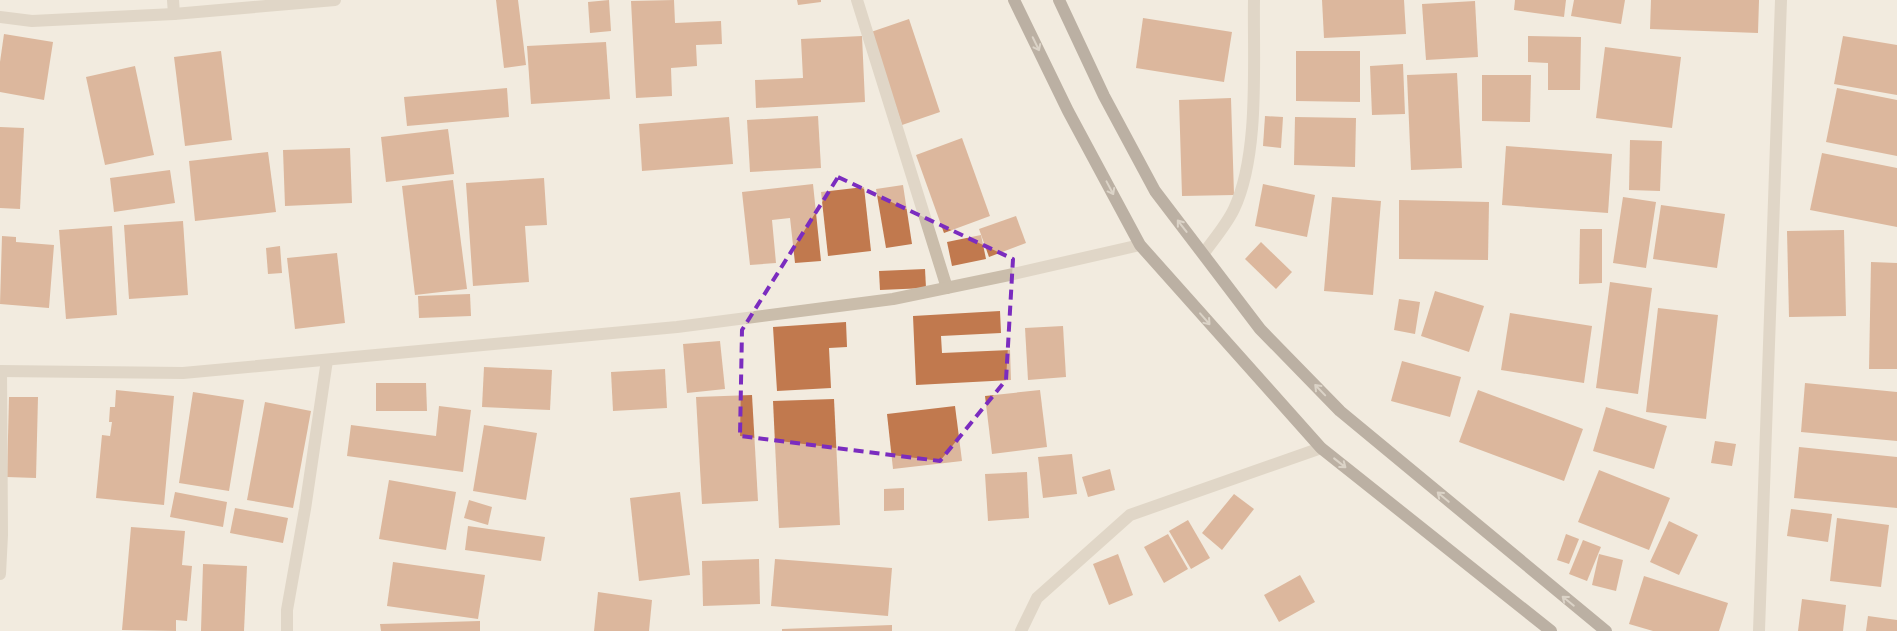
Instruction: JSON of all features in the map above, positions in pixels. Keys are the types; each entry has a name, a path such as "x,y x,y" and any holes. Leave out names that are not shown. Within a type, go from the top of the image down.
{"main road":[{"path":"1014,0 1068,111 1140,245 1321,448 1551,631"},
{"path":"1059,0 1104,96 1155,191 1260,329 1340,412 1606,631"}],"street":[{"path":"173,0 174,14"},
{"path":"0,18 32,21 174,14 335,0"},
{"path":"857,0 948,288"},
{"path":"1204,253 1234,210 1243,183 1252,126 1254,0"},
{"path":"1759,631 1781,0"},
{"path":"0,574 2,535 0,371 183,373 677,327 894,299 1140,245"},
{"path":"287,631 287,610 305,509 327,360"},
{"path":"1021,631 1037,598 1130,515 1321,448"}],"highlighted area":[{"path":"838,177 1013,259 1006,380 940,461 740,436 742,330"}],"building":[{"path":"496,0 518,0 526,65 504,68"},
{"path":"609,0 611,31 590,33 588,2"},
{"path":"674,0 675,23 721,21 722,44 696,45 697,66 671,68 672,96 636,98 631,1"},
{"path":"797,0 821,0 821,2 798,5"},
{"path":"1322,0 1404,0 1406,34 1324,38"},
{"path":"1515,0 1566,0 1564,17 1514,10"},
{"path":"1574,0 1625,0 1621,24 1571,16"},
{"path":"1651,0 1759,0 1758,33 1650,29"},
{"path":"1475,1 1478,57 1426,60 1422,4"},
{"path":"1143,18 1232,32 1224,82 1136,68"},
{"path":"909,19 940,112 902,125 871,32"},
{"path":"4,34 53,42 44,100 0,92 0,62"},
{"path":"862,36 865,102 756,108 755,80 803,78 801,39"},
{"path":"1528,36 1581,37 1580,90 1548,90 1548,63 1528,62"},
{"path":"1843,36 1897,45 1897,95 1834,84"},
{"path":"606,42 610,99 531,104 527,46"},
{"path":"1605,47 1681,57 1672,128 1596,118"},
{"path":"221,51 232,140 185,146 174,57"},
{"path":"1296,51 1360,51 1360,102 1296,101"},
{"path":"1403,64 1405,114 1372,115 1370,66"},
{"path":"135,66 154,155 105,165 86,77"},
{"path":"1457,73 1462,168 1411,170 1407,75"},
{"path":"1482,75 1531,75 1530,122 1482,121"},
{"path":"507,88 509,117 407,126 404,97"},
{"path":"1837,88 1897,100 1897,156 1826,142"},
{"path":"1231,98 1234,195 1182,196 1179,100"},
{"path":"818,116 821,168 750,172 747,120"},
{"path":"1265,116 1283,117 1281,148 1263,146"},
{"path":"729,117 733,164 642,171 639,124"},
{"path":"1295,117 1356,118 1355,167 1294,165"},
{"path":"0,127 24,128 20,209 0,208"},
{"path":"448,129 454,174 386,182 381,137"},
{"path":"962,138 990,216 944,233 916,155"},
{"path":"1630,140 1662,141 1660,191 1629,190"},
{"path":"1506,146 1612,154 1608,213 1502,205"},
{"path":"350,148 352,203 285,206 283,150"},
{"path":"268,152 276,212 195,221 189,161"},
{"path":"1822,153 1897,168 1897,227 1810,210"},
{"path":"170,170 175,203 114,212 110,178"},
{"path":"544,178 547,225 525,226 529,282 473,286 466,183"},
{"path":"453,180 467,289 415,295 402,186"},
{"path":"813,184 821,261 795,263 790,218 772,220 776,263 750,265 742,192"},
{"path":"1263,184 1315,195 1307,237 1255,226"},
{"path":"903,185 912,244 886,248 876,189"},
{"path":"864,187 871,251 828,256 821,192"},
{"path":"1332,197 1381,201 1373,295 1324,291"},
{"path":"1623,197 1656,202 1646,268 1613,263"},
{"path":"1399,200 1489,202 1488,260 1399,259"},
{"path":"1661,205 1725,214 1717,268 1653,259"},
{"path":"1016,216 1026,243 989,257 979,229"},
{"path":"183,221 188,295 129,299 124,225"},
{"path":"112,226 117,315 66,319 59,230"},
{"path":"1580,229 1602,229 1602,283 1579,284"},
{"path":"1844,230 1846,316 1789,317 1787,231"},
{"path":"981,235 986,259 952,266 947,242"},
{"path":"2,236 16,237 16,242 54,245 49,308 0,304"},
{"path":"1261,242 1292,272 1276,289 1245,259"},
{"path":"280,246 282,273 268,274 266,248"},
{"path":"337,253 345,323 295,329 287,258"},
{"path":"1871,262 1897,263 1897,369 1869,369"},
{"path":"925,269 926,288 880,290 879,271"},
{"path":"1610,282 1652,288 1638,394 1596,388"},
{"path":"1435,291 1484,306 1469,352 1421,336"},
{"path":"470,294 471,316 419,318 418,296"},
{"path":"1399,299 1420,302 1415,334 1394,330"},
{"path":"1658,308 1718,315 1706,419 1646,412"},
{"path":"1000,311 1001,333 941,336 942,353 1010,350 1011,380 916,385 913,316"},
{"path":"1510,313 1592,326 1584,383 1501,370"},
{"path":"846,322 847,347 829,348 831,388 777,391 773,327"},
{"path":"1063,326 1066,377 1028,380 1025,328"},
{"path":"720,341 725,389 687,393 683,344"},
{"path":"1402,361 1461,377 1450,417 1391,401"},
{"path":"484,367 552,370 550,410 482,407"},
{"path":"665,369 667,408 613,411 611,372"},
{"path":"376,383 426,383 427,411 376,411"},
{"path":"1805,383 1897,392 1897,441 1801,432"},
{"path":"116,390 174,396 164,505 96,498 102,435 110,436 112,422 109,422 110,407 115,407"},
{"path":"1040,390 1047,447 992,454 985,396"},
{"path":"1478,390 1583,429 1564,481 1459,442"},
{"path":"193,392 244,400 229,491 179,483"},
{"path":"752,395 758,501 702,504 696,397"},
{"path":"9,397 38,397 36,478 7,477"},
{"path":"834,399 840,525 779,528 773,401"},
{"path":"265,402 311,411 293,508 247,500"},
{"path":"439,406 471,410 463,472 347,456 351,425 436,436"},
{"path":"955,406 962,461 893,469 887,414"},
{"path":"1606,407 1667,426 1654,469 1593,451"},
{"path":"484,425 537,433 526,500 473,491"},
{"path":"1715,441 1736,444 1732,466 1711,463"},
{"path":"1799,447 1897,457 1897,508 1794,498"},
{"path":"1072,454 1077,494 1043,498 1038,457"},
{"path":"1110,469 1115,490 1088,497 1082,477"},
{"path":"1599,470 1670,498 1649,550 1578,522"},
{"path":"1027,472 1029,518 988,521 985,474"},
{"path":"389,480 456,492 446,550 379,539"},
{"path":"904,488 904,510 884,511 884,489"},
{"path":"175,492 227,502 223,527 170,517"},
{"path":"680,492 690,575 639,581 630,498"},
{"path":"1234,494 1254,509 1222,550 1202,533"},
{"path":"469,500 492,507 488,525 464,518"},
{"path":"235,508 288,518 283,543 230,533"},
{"path":"1791,509 1832,514 1828,542 1787,536"},
{"path":"1837,518 1889,525 1881,587 1830,581"},
{"path":"1188,520 1210,558 1191,569 1169,531"},
{"path":"1669,521 1698,535 1679,575 1650,562"},
{"path":"468,526 545,537 541,561 465,550"},
{"path":"131,527 185,531 182,565 192,566 187,621 176,620 176,631 122,630"},
{"path":"1168,534 1188,569 1164,583 1144,547"},
{"path":"1566,534 1579,539 1569,564 1557,560"},
{"path":"1583,540 1601,547 1587,581 1569,574"},
{"path":"1118,554 1133,595 1109,605 1093,564"},
{"path":"1599,554 1623,560 1616,591 1592,585"},
{"path":"759,559 760,604 703,606 702,561"},
{"path":"775,559 892,568 888,616 771,606"},
{"path":"393,562 485,575 478,619 387,606"},
{"path":"203,564 247,566 244,631 201,631"},
{"path":"1300,575 1315,602 1279,622 1264,595"},
{"path":"1644,576 1728,603 1719,631 1653,631 1629,624"},
{"path":"598,592 652,600 649,631 594,631"},
{"path":"1802,599 1846,605 1843,631 1798,631"},
{"path":"1868,616 1897,620 1897,631 1866,631"},
{"path":"480,621 480,631 381,631 380,624"},
{"path":"892,625 892,631 782,631 782,629"}]}
